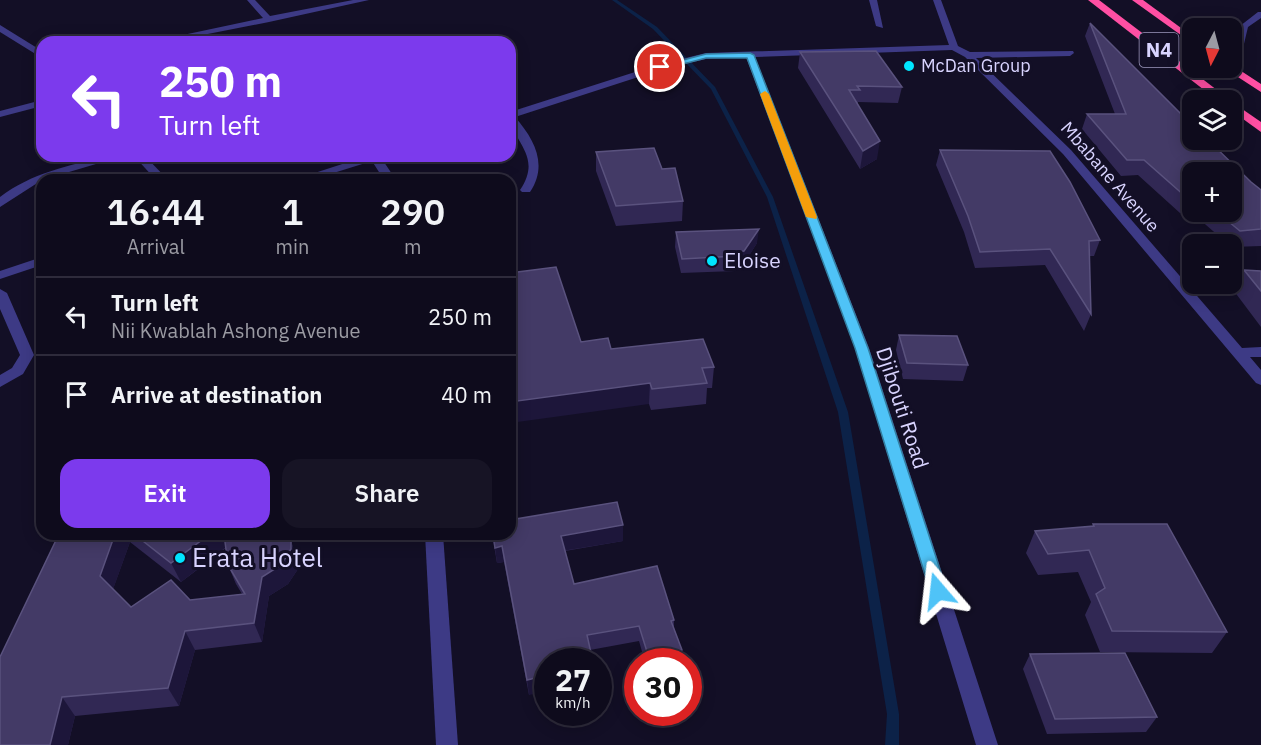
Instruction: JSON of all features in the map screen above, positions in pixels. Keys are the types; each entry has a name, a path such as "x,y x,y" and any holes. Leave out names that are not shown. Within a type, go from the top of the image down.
{"highway":[{"name":"N4","path":"1093,0 1211,90"},
{"name":"N4","path":"1137,0 1182,33"},
{"path":"1242,75 1261,89"},
{"path":"1242,114 1261,129"}],"street":[{"path":"251,0 269,20"},
{"path":"185,36 364,0"},
{"path":"873,0 880,27"},
{"path":"516,114 660,67 706,56 954,47 937,0"},
{"path":"1242,33 1244,26 1261,14"},
{"path":"3,30 36,51"},
{"name":"Mbabane Avenue","path":"954,47 968,55 1066,152 1261,380"},
{"path":"968,55 1070,53"},
{"name":"Djibouti Road","path":"750,55 862,348 987,745"},
{"path":"0,114 36,105"},
{"path":"516,124 526,136 534,161 534,181 526,190"},
{"path":"56,174 97,162"},
{"path":"146,162 156,174"},
{"path":"319,174 360,162"},
{"path":"0,203 13,191 36,180"},
{"path":"0,275 36,263"},
{"path":"0,293 27,355 18,371 0,382"},
{"path":"1238,353 1261,352"},
{"path":"434,540 447,745"}],"building":[{"path":"1090,23 1182,115 1182,150 1218,150 1231,162 1182,162 1182,193 1144,160 1127,160 1087,114 1126,114"},
{"path":"876,51 902,87 857,86 860,90 849,90 880,141 863,151 800,52"},
{"path":"654,148 662,169 675,168 683,201 616,206 596,152"},
{"path":"940,150 1050,151 1070,182 1100,240 1089,241 1091,314 1050,249 980,252 968,216"},
{"path":"1242,173 1261,190 1261,229 1240,231 1229,222 1242,222"},
{"path":"759,229 744,251 738,252 736,256 682,259 676,232"},
{"path":"556,267 581,342 608,338 611,349 703,339 714,367 702,368 707,383 652,389 650,383 516,401 516,272"},
{"path":"1244,270 1261,271 1261,291"},
{"path":"899,335 957,336 968,365 907,363"},
{"path":"617,502 623,525 561,536 574,584 657,566 674,620 671,621 681,648 646,648 639,626 587,635 590,648 534,648 534,678 527,680 502,546 495,548 494,540 516,540 516,519"},
{"path":"1093,524 1167,524 1227,632 1112,631 1096,594 1105,588 1089,550 1048,554 1035,531 1094,526"},
{"path":"56,540 113,540 100,576 131,607 171,580 190,600 245,594 228,565 225,540 290,540 291,542 291,549 281,565 262,577 254,623 185,631 168,688 62,697 50,745 0,745 0,657"},
{"path":"142,540 202,540 171,563"},
{"path":"1125,653 1157,717 1055,719 1030,654"}],"waterway":[{"path":"614,0 655,28 713,88 770,197 843,412 893,714 892,745"}],"slow traffic":[{"path":"765,94 812,217"}],"place":[{"name":"McDan Group","path":"909,66"},
{"name":"Eloise","path":"712,261"},
{"name":"Erata Hotel","path":"180,558"}],"route":[{"path":"660,67 706,56 750,55 862,348 938,591"}]}
